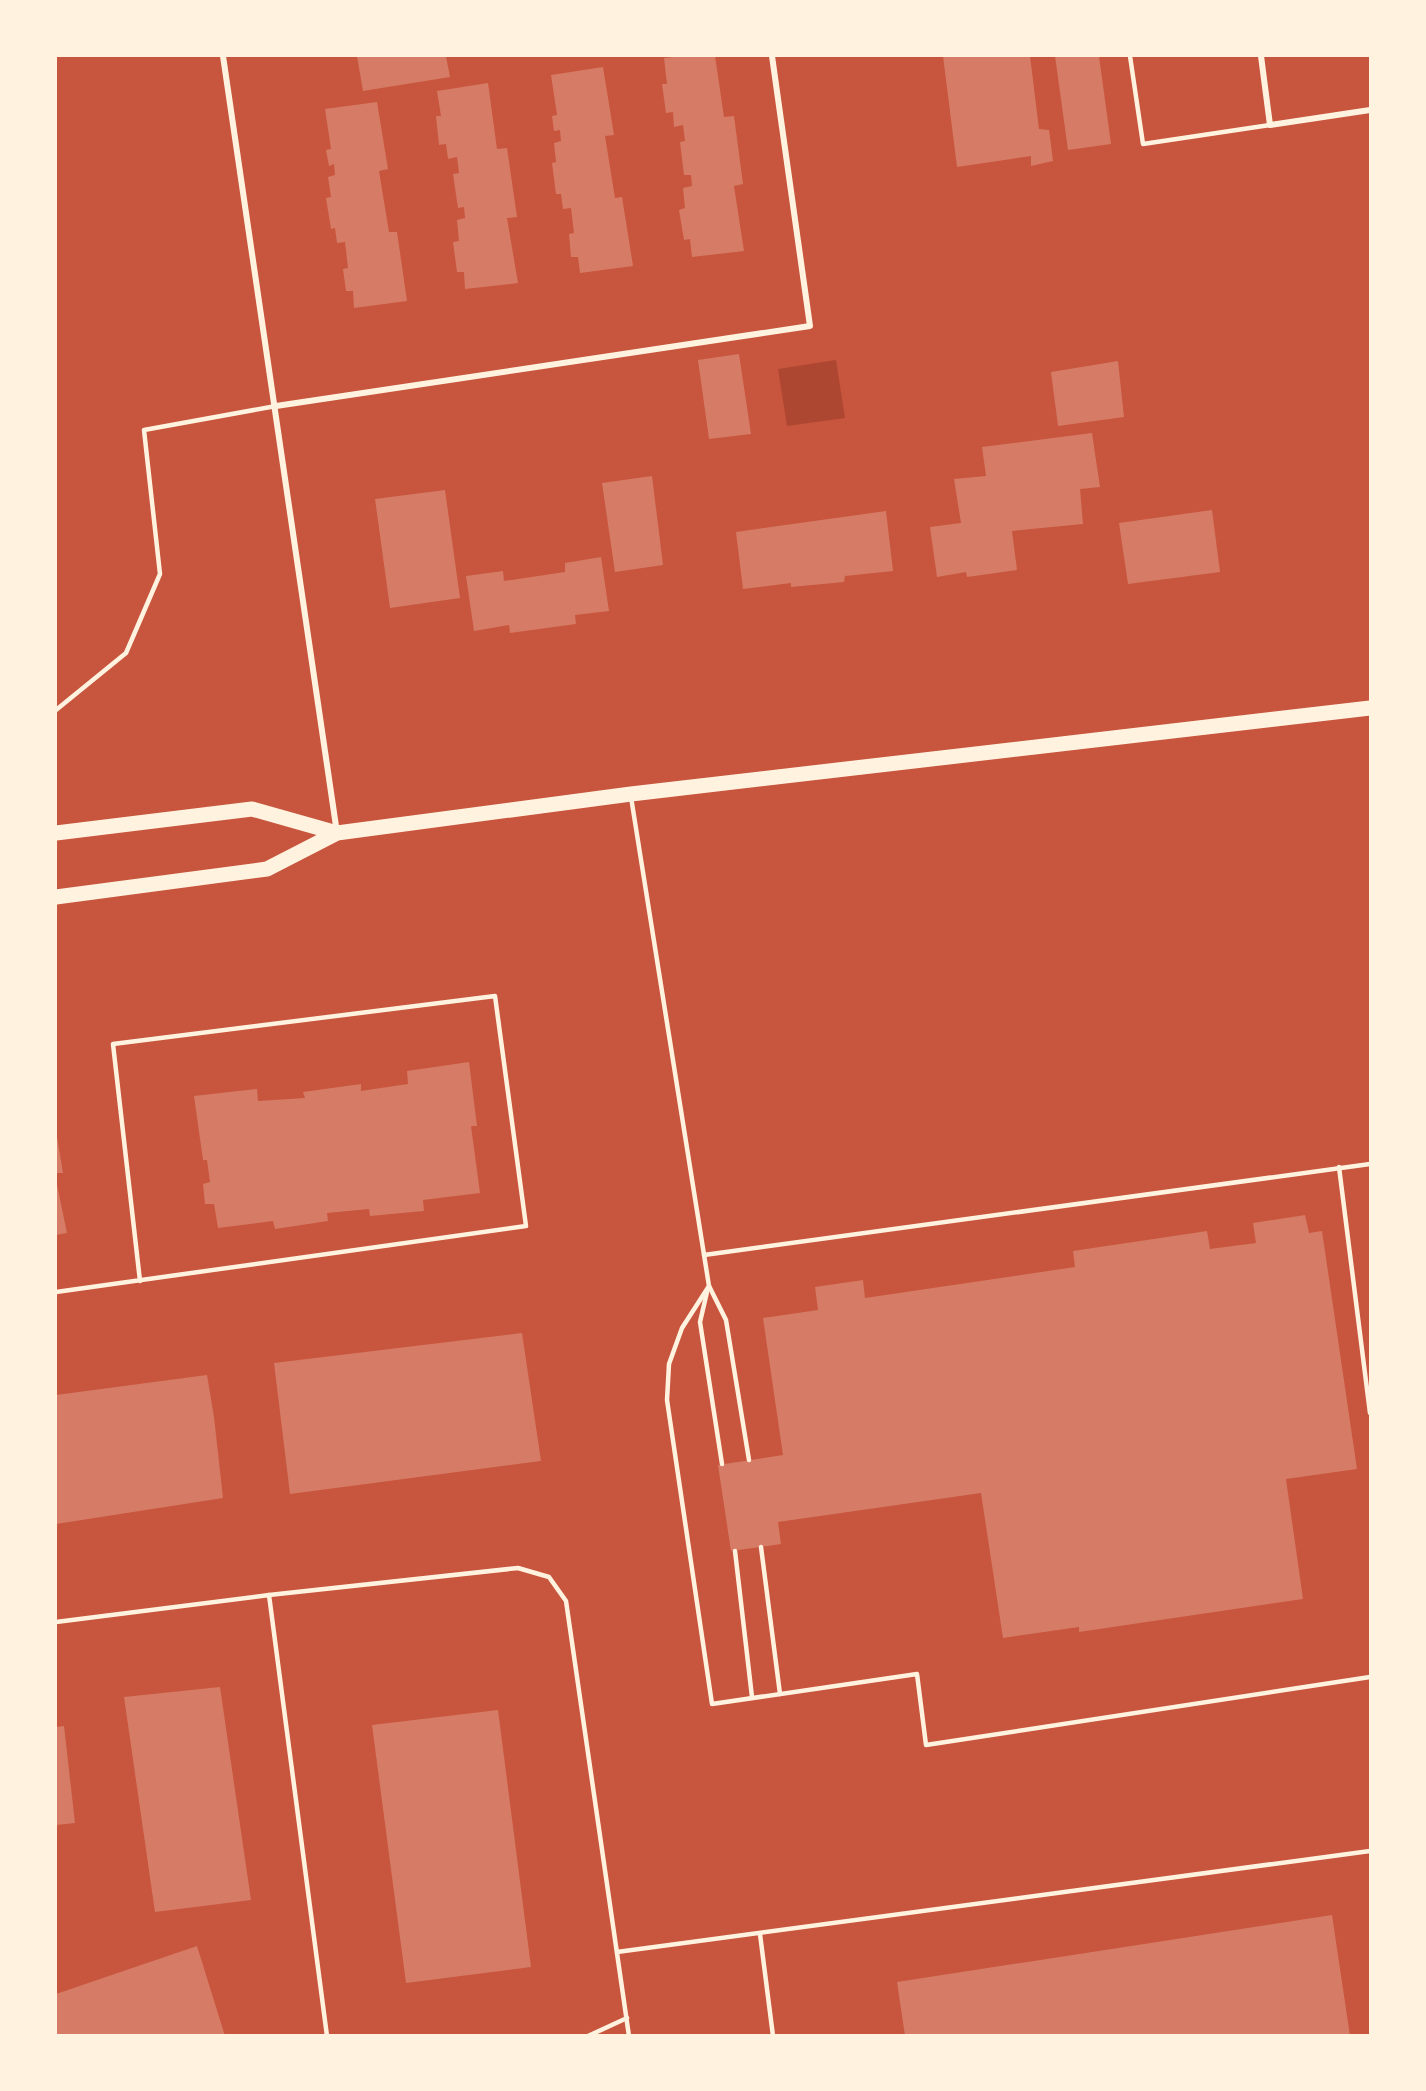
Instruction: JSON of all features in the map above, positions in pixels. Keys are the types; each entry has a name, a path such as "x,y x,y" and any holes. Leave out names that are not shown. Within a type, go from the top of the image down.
{"main road":[{"path":"56,897 267,868 337,833 631,794 1371,708"},
{"path":"56,833 252,809 337,833"}],"street":[{"path":"223,56 337,833"},
{"path":"276,405 810,326 772,56"},
{"path":"1261,56 1270,125 1371,110"}],"lane":[{"path":"1130,56 1143,144 1270,125"},
{"path":"56,710 126,653 160,574 144,430 276,405"},
{"path":"631,794 704,1255 708,1286 700,1322 722,1464"},
{"path":"56,1292 140,1281 525,1226 495,996 113,1044 140,1281"},
{"path":"704,1255 1371,1164"},
{"path":"1340,1167 1371,1413"},
{"path":"708,1286 726,1320 749,1460"},
{"path":"708,1286 682,1328 669,1364 667,1400 712,1704 916,1674 926,1744 1371,1677"},
{"path":"761,1547 780,1694"},
{"path":"735,1551 752,1697"},
{"path":"56,1622 269,1595 519,1568 549,1577 566,1601 629,2036"},
{"path":"269,1595 327,2036"},
{"path":"617,1952 1371,1851"},
{"path":"759,1934 773,2036"},
{"path":"588,2036 627,2018"}],"shaded area":[{"path":"836,360 845,418 787,426 778,369"}],"building":[{"path":"357,56 446,56 450,77 363,91"},
{"path":"715,56 724,117 734,116 743,184 734,186 744,251 692,257 690,239 684,240 679,210 685,208 683,188 692,186 691,175 684,175 680,142 685,141 683,125 674,127 673,112 666,113 662,84 667,84 664,58"},
{"path":"943,56 1030,56 1039,129 1049,130 1053,161 1031,166 1031,156 957,167"},
{"path":"1055,56 1099,56 1111,144 1068,150"},
{"path":"603,67 614,135 605,136 615,198 622,197 633,266 580,273 578,257 571,257 569,234 574,233 571,208 563,209 561,194 556,194 552,163 556,162 554,143 561,141 560,130 554,131 552,116 557,115 551,75"},
{"path":"488,83 497,149 507,148 517,217 507,218 518,283 465,289 464,272 457,272 453,242 459,241 457,220 465,218 464,207 458,208 453,174 459,173 457,157 448,159 446,144 439,145 436,116 441,116 437,91"},
{"path":"377,102 388,169 379,171 389,232 397,232 407,301 354,308 353,291 346,291 343,269 348,268 345,242 337,243 335,228 331,229 326,198 331,197 328,177 335,175 334,164 329,166 326,150 331,149 325,109"},
{"path":"739,354 751,434 709,439 698,360"},
{"path":"1118,361 1124,417 1058,426 1051,372"},
{"path":"1092,433 1100,487 1080,489 1083,524 1012,531 1017,570 967,577 966,572 937,577 930,527 961,523 954,479 986,476 982,447"},
{"path":"652,476 663,565 615,572 602,483"},
{"path":"445,490 460,598 390,608 375,499"},
{"path":"1212,510 1220,572 1128,584 1119,523"},
{"path":"886,511 893,571 845,576 844,582 791,587 791,583 743,589 736,532"},
{"path":"601,557 609,611 575,615 576,624 510,633 509,625 474,631 466,576 503,571 504,581 565,572 565,563"},
{"path":"469,1062 477,1126 471,1126 480,1193 423,1200 424,1211 370,1216 369,1209 327,1213 328,1221 275,1229 273,1221 218,1228 214,1204 205,1204 203,1184 210,1182 207,1160 203,1160 194,1096 257,1089 258,1101 305,1098 303,1092 361,1084 361,1091 408,1084 407,1071"},
{"path":"57,1137 63,1173 56,1173"},
{"path":"56,1180 67,1233 56,1235"},
{"path":"1305,1215 1309,1233 1322,1231 1357,1469 1286,1479 1303,1599 1079,1632 1079,1627 1003,1638 981,1493 778,1522 781,1544 731,1551 718,1465 783,1455 763,1318 818,1310 815,1287 863,1280 865,1298 1075,1267 1073,1251 1207,1231 1210,1249 1256,1243 1253,1223"},
{"path":"522,1333 541,1461 290,1494 274,1363"},
{"path":"207,1375 223,1498 56,1524 56,1395"},
{"path":"220,1687 251,1900 155,1912 124,1697"},
{"path":"498,1710 531,1967 406,1983 372,1725"},
{"path":"64,1726 75,1823 56,1825 56,1727"},
{"path":"1332,1915 1350,2036 905,2036 897,1982"},
{"path":"197,1946 225,2036 56,2036 56,1994"}]}
